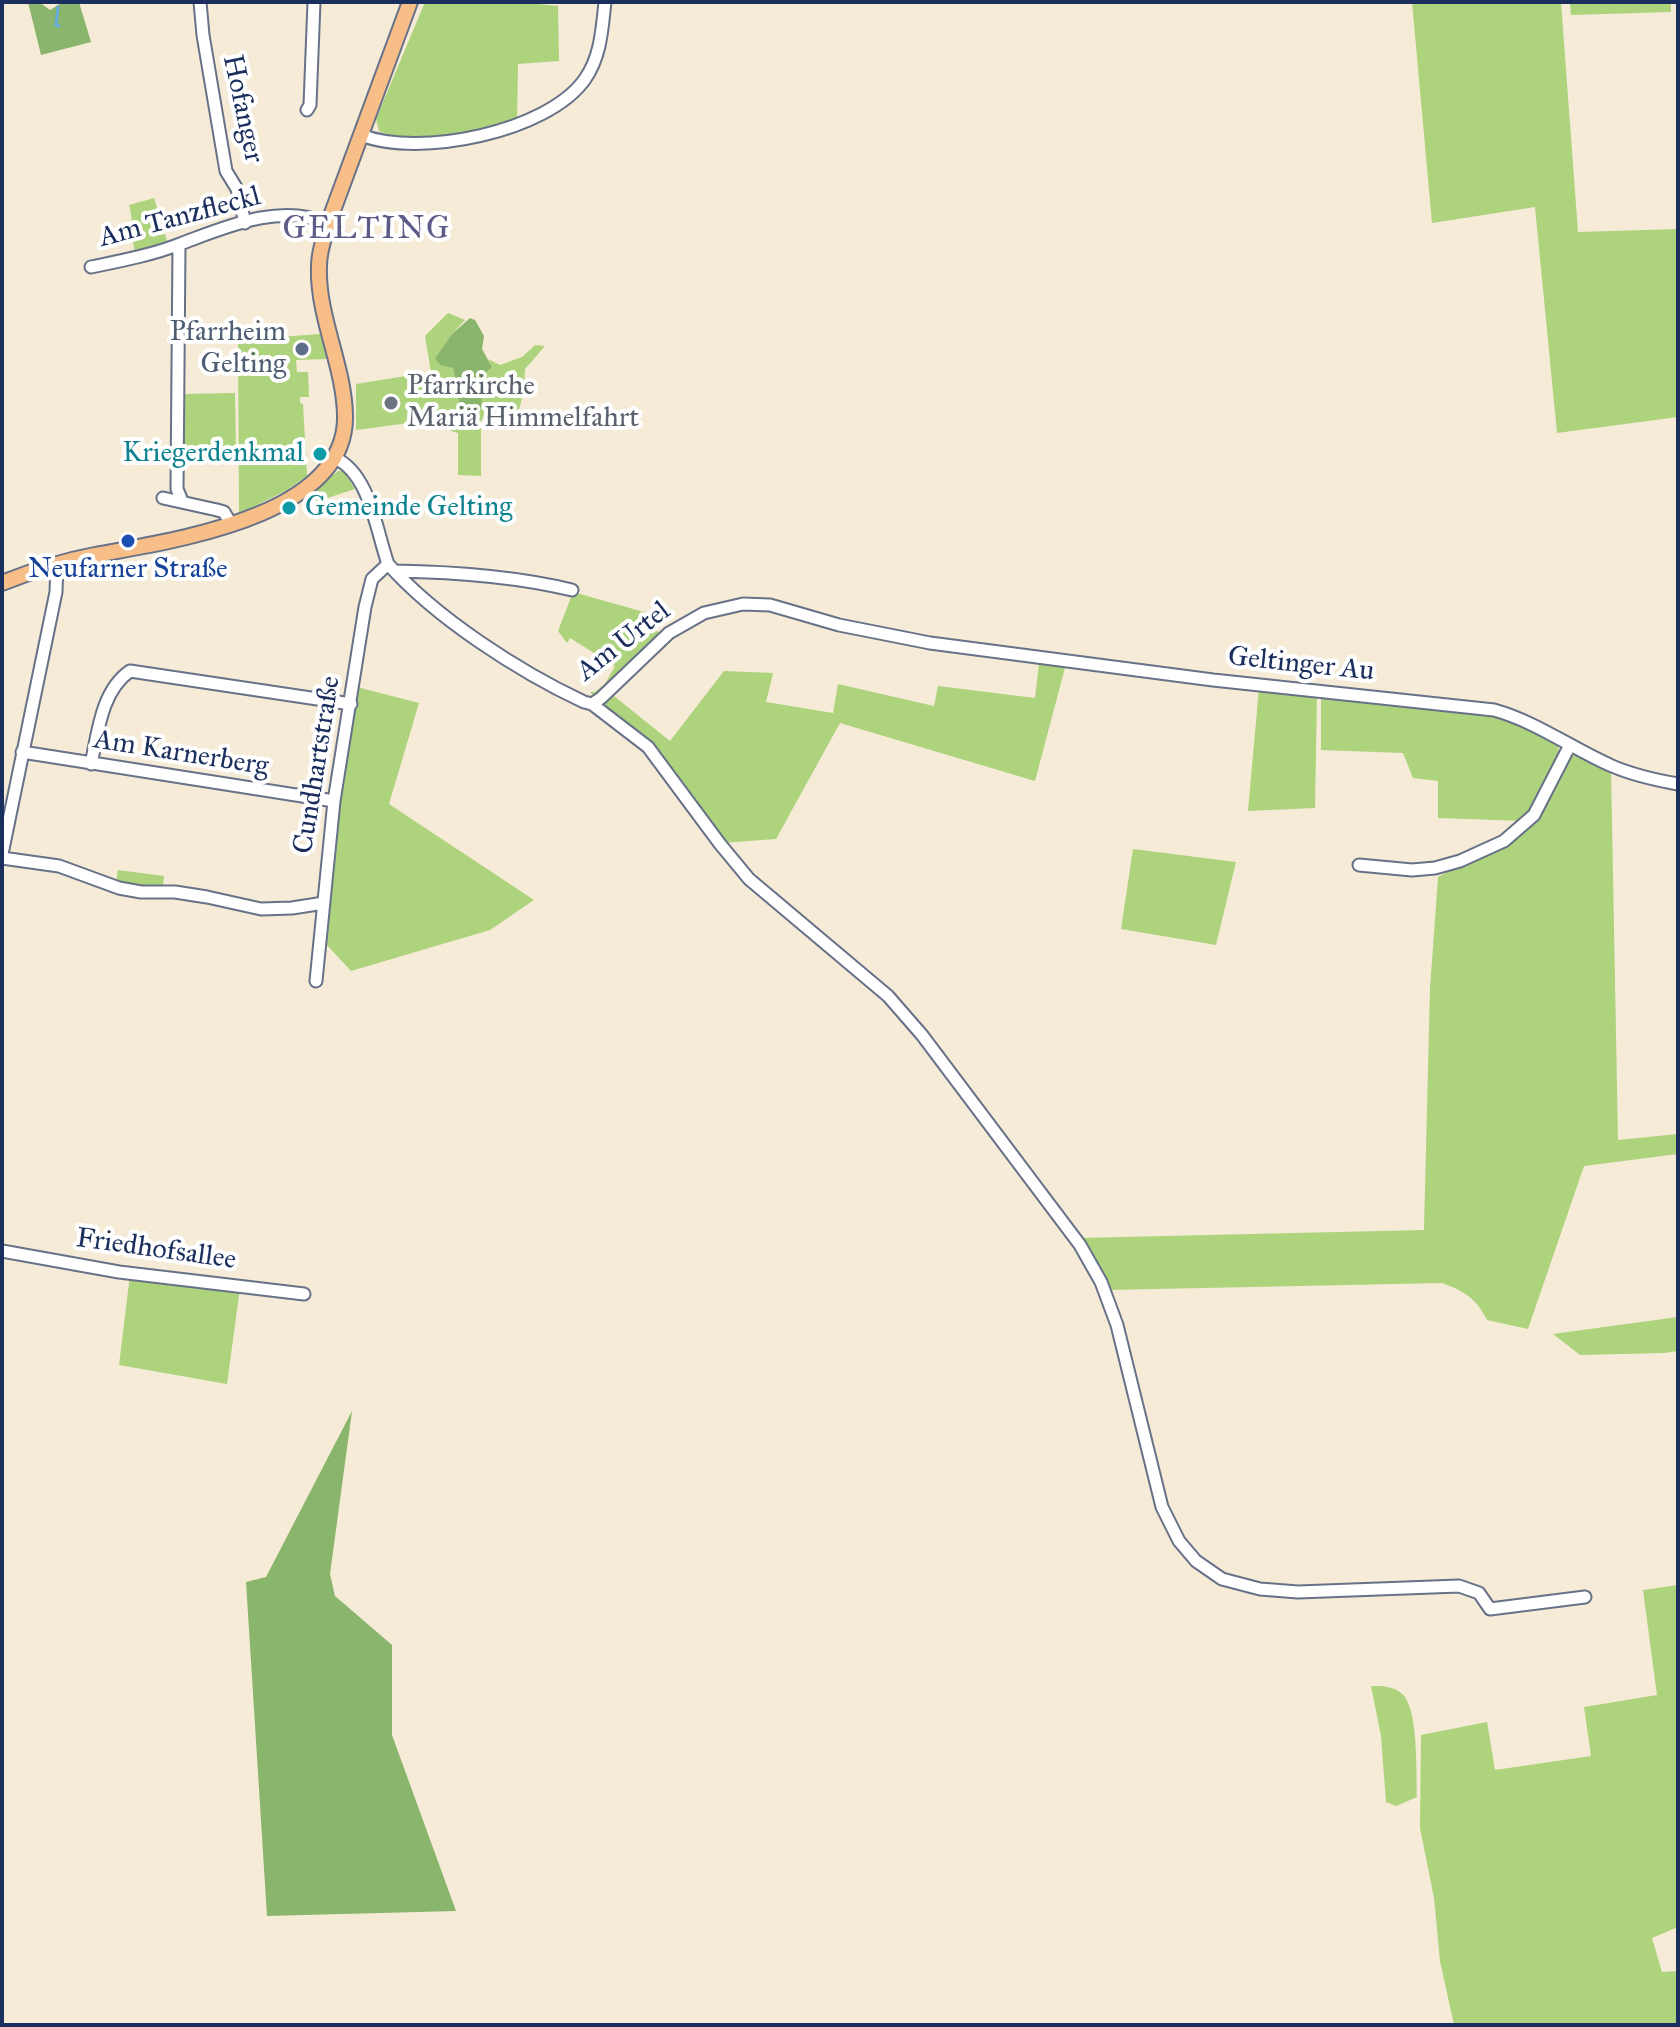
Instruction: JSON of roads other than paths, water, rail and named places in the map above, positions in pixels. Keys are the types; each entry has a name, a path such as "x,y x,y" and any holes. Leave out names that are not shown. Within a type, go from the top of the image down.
{"main road":[{"path":"2,583 57,563 173,541 231,524 296,494 318,477 335,458 342,441 345,415 320,285 319,257 407,3"}],"street":[{"name":"Hofanger","path":"200,2 226,171 237,189 245,223"},
{"path":"307,110 310,105 314,2"},
{"path":"361,135 380,141 409,143 472,137 512,128 535,118 569,97 584,79 599,50 605,2"},
{"name":"Am Tanzfleckl","path":"91,267 179,245 210,232 283,215 309,216 328,224"},
{"path":"179,245 177,489 182,501"},
{"name":"Am Urtel","path":"335,458 351,469 359,482 392,568 427,602 469,635 572,697 592,704 669,633 704,613 730,605 770,605 839,625 906,639"},
{"path":"163,498 224,512 231,524"},
{"path":"57,563 56,592 2,856 59,866 119,888 141,892 175,892 261,909 324,903"},
{"path":"392,568 533,581 572,590"},
{"name":"Cundhartstraße","path":"316,981 334,801 372,579 392,568"},
{"name":"Geltinger Au","path":"906,639 1213,680 1475,707 1529,722 1628,772 1678,784"},
{"path":"91,764 102,713 112,689 120,677 130,671 351,704"},
{"path":"592,704 648,747 749,879 888,996 922,1035 1080,1245 1101,1282 1117,1325 1162,1507 1179,1541 1196,1561 1222,1579 1260,1589 1298,1592 1459,1586 1479,1593 1490,1609 1585,1597"},
{"path":"1359,865 1412,870 1435,868 1460,861 1504,841 1534,815 1570,745"},
{"name":"Am Karnerberg","path":"22,752 334,801"},
{"name":"Friedhofsallee","path":"2,1251 119,1272 304,1294"}],"waterway":[{"path":"58,7 56,25 59,26"}],"place":[{"name":"Pfarrheim Gelting","path":"302,349"},
{"name":"Pfarrkirche Mariä Himmelfahrt","path":"391,403"},
{"name":"Kriegerdenkmal","path":"320,454"},
{"name":"Gemeinde Gelting","path":"289,508"},
{"name":"Neufarner Straße","path":"128,541"}],"district":[{"name":"GELTING","path":"367,230"}]}
